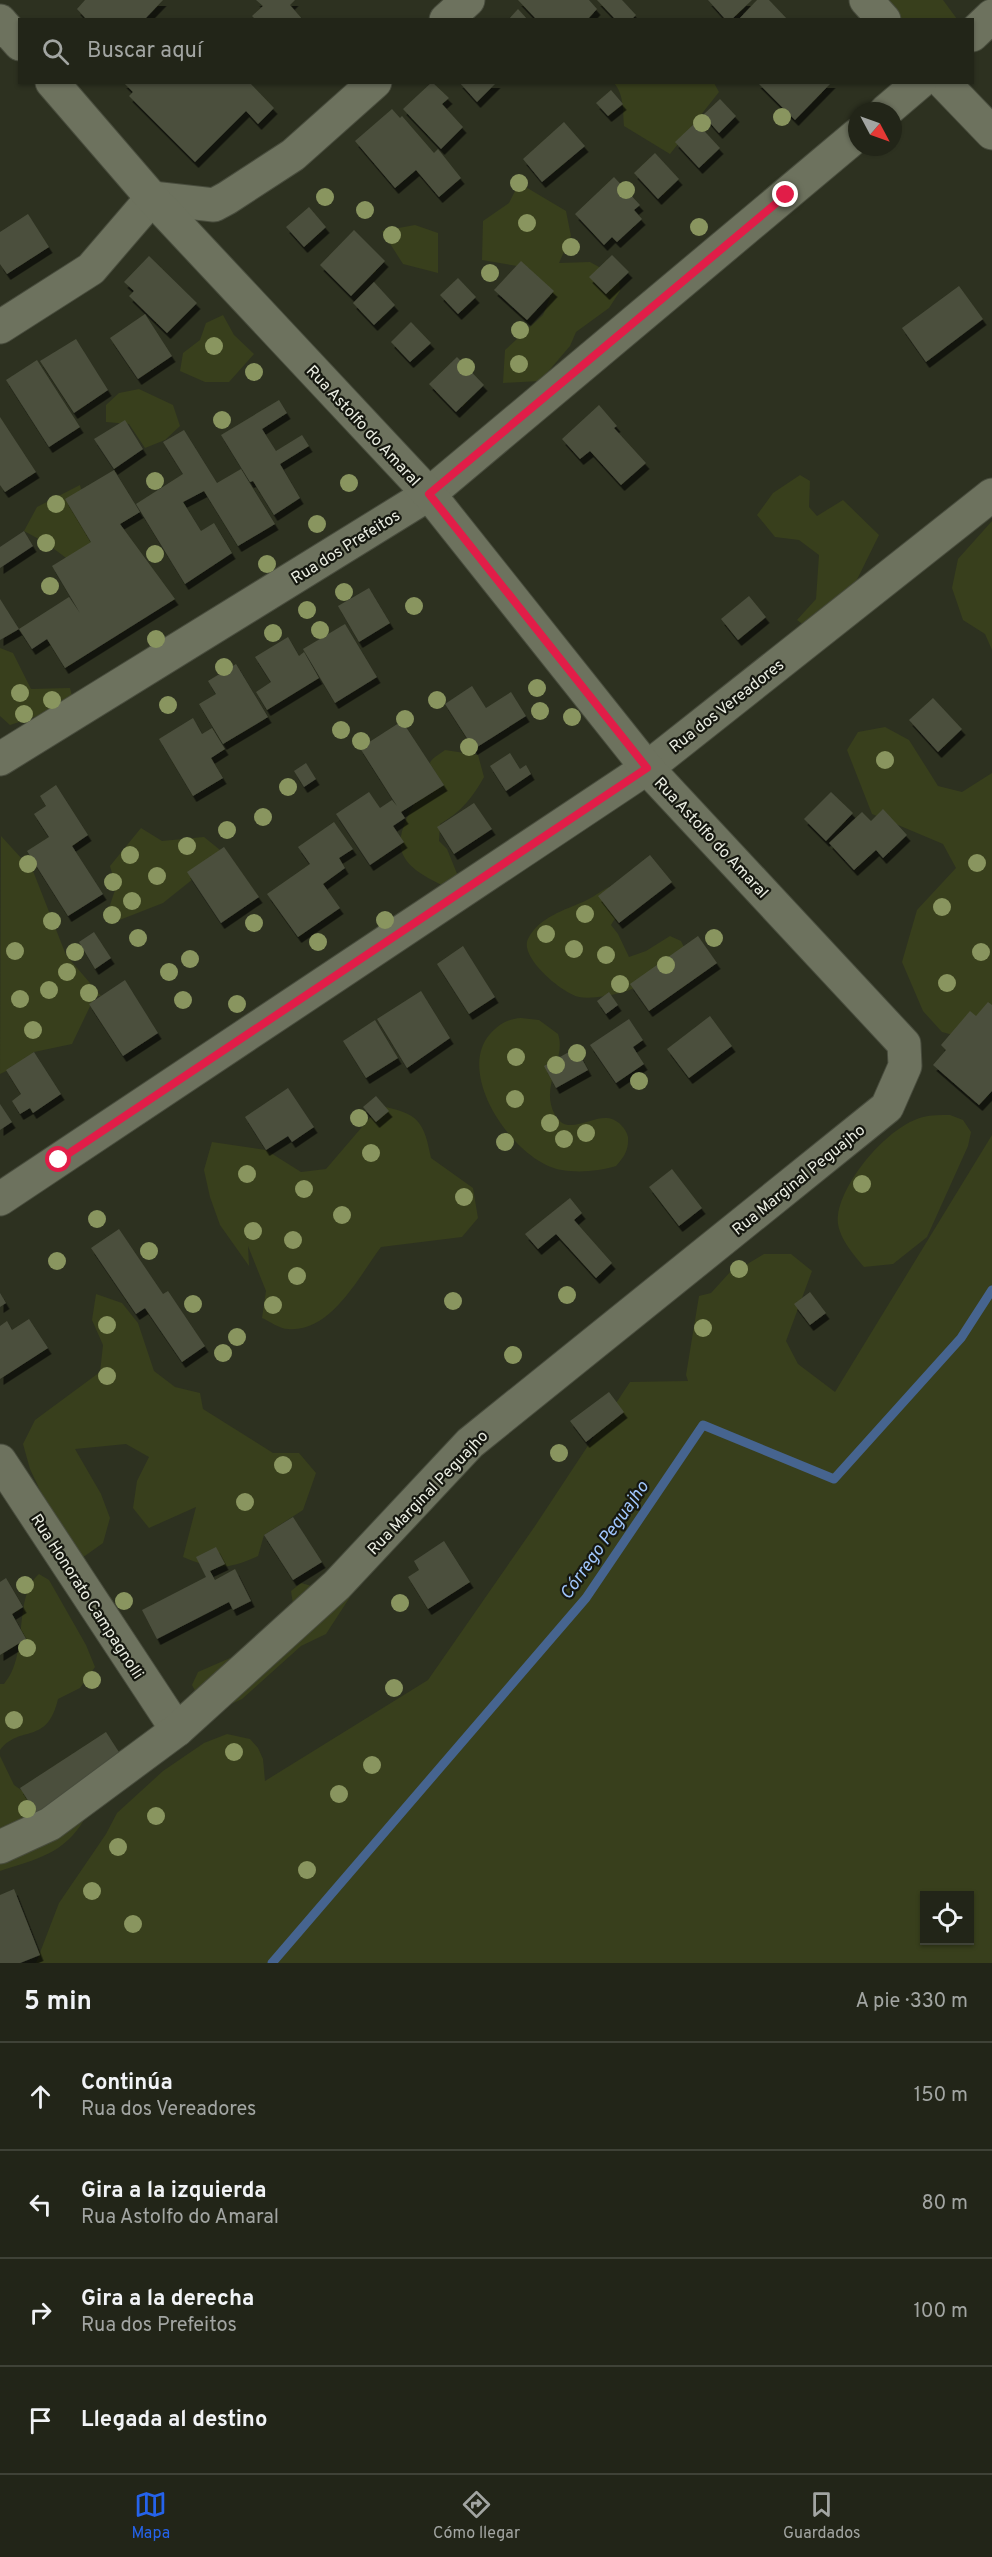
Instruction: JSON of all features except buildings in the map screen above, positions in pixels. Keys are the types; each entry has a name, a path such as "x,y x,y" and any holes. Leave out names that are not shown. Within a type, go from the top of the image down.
{"street":[{"path":"448,18 468,0"},
{"path":"866,0 882,18"},
{"path":"974,32 992,16"},
{"path":"0,21 18,42"},
{"name":"Rua Astolfo do Amaral","path":"54,84 152,198 429,494 647,768 904,1044"},
{"path":"0,327 91,269 152,198 214,205 293,155 373,84"},
{"path":"897,102 918,84"},
{"path":"945,84 992,133"},
{"name":"Rua dos Prefeitos","path":"0,759 429,494 848,143"},
{"name":"Rua dos Vereadores","path":"0,1199 647,768 992,495"},
{"name":"Rua Marginal Peguajho","path":"0,1847 50,1824 177,1730 337,1585 470,1443 887,1107 905,1066 904,1044"},
{"name":"Rua Honorato Campagnolli","path":"0,1461 177,1730"}],"green space":[{"path":"881,0 943,0 956,18 889,18"},
{"path":"615,84 715,84 719,92 670,154 624,126 623,109"},
{"path":"519,183 566,211 571,236 559,263 590,262 619,278 620,291 609,308 576,332 570,346 540,381 503,383 505,350 543,315 550,298 529,268 482,260 483,221 509,203"},
{"path":"415,225 438,233 438,273 403,264 382,231"},
{"path":"223,315 234,335 254,354 229,382 205,382 180,371 183,353 200,340 206,323"},
{"path":"139,389 173,405 180,426 165,440 145,448 129,424 106,422 106,405 119,393"},
{"path":"800,475 810,481 809,507 817,516 843,500 879,535 842,610 812,631 797,620 816,599 819,555 799,540 775,537 757,515 773,493"},
{"path":"80,485 95,549 77,566 46,543 24,531 37,507"},
{"path":"992,521 992,650 985,634 963,620 952,588 958,559"},
{"path":"0,648 13,653 31,689 70,688 73,700 62,708 10,725 0,716"},
{"path":"885,727 909,740 938,786 962,792 992,773 992,1026 968,1039 942,1032 923,1011 902,962 917,910 956,868 943,844 872,814 847,750 858,732"},
{"path":"445,750 478,755 484,777 466,804 440,824 439,841 447,849 458,876 444,886 411,866 400,845 406,820 425,785 429,764"},
{"path":"141,828 162,841 204,837 220,850 218,859 163,903 117,921 107,914 116,887 110,866"},
{"path":"1,836 33,871 66,955 101,996 95,996 72,1044 34,1052 17,1066 0,1074"},
{"path":"622,884 620,917 611,925 629,957 646,951 670,936 681,941 686,951 646,981 629,990 610,995 579,997 553,982 536,964 527,946 528,939 539,925 553,915 590,899 607,888"},
{"path":"521,1018 539,1020 558,1034 559,1053 550,1094 551,1104 559,1120 565,1124 576,1125 609,1118 615,1120 625,1130 628,1137 627,1150 616,1166 575,1171 562,1170 544,1164 526,1152 495,1115 485,1093 480,1072 481,1051 490,1034 497,1027 507,1021"},
{"path":"380,1106 403,1112 417,1121 422,1127 431,1158 473,1188 478,1218 462,1237 381,1247 353,1287 331,1312 318,1322 303,1328 285,1329 262,1318 266,1291 248,1246 249,1266 220,1225 210,1197 204,1170 212,1142 266,1150 301,1172 326,1169"},
{"path":"950,1115 963,1120 971,1132 968,1146 927,1237 893,1264 864,1267 846,1243 839,1229 838,1215 848,1186 869,1156 896,1131 923,1117"},
{"path":"992,1135 992,1963 36,1963 59,1903 106,1834 117,1813 163,1771 204,1743 227,1734 250,1739 258,1748 263,1759 265,1781 428,1680 535,1526 630,1382 688,1381 686,1375 699,1296 711,1293 731,1271 739,1269 764,1254 791,1254 812,1271 786,1341 798,1364 835,1392"},
{"path":"96,1294 122,1303 138,1323 154,1371 175,1387 200,1393 203,1409 273,1453 299,1453 316,1473 303,1510 264,1535 258,1556 238,1564 220,1567 183,1557 196,1507 149,1528 133,1508 137,1481 149,1457 126,1444 75,1449 101,1494 110,1518 103,1543 82,1558 63,1539 30,1469 23,1444 35,1420 100,1372 103,1345 92,1320"},
{"path":"39,1574 49,1580 86,1645 95,1667 80,1688 58,1699 47,1723 40,1729 8,1742 0,1750 0,1684 4,1684 12,1672 17,1658 26,1597 31,1584"},
{"path":"301,1583 350,1597 326,1634 301,1646 242,1699 216,1711 203,1706 192,1685 198,1672 237,1655 293,1604 291,1591"},
{"path":"0,1756 14,1785 24,1792 85,1818 68,1840 48,1854 0,1871"}],"waterway":[{"name":"Córrego Peguajho","path":"272,1963 586,1598 703,1425 834,1479 961,1338 992,1290"}],"route":[{"path":"59,1160 647,768 429,494 786,195"}]}
